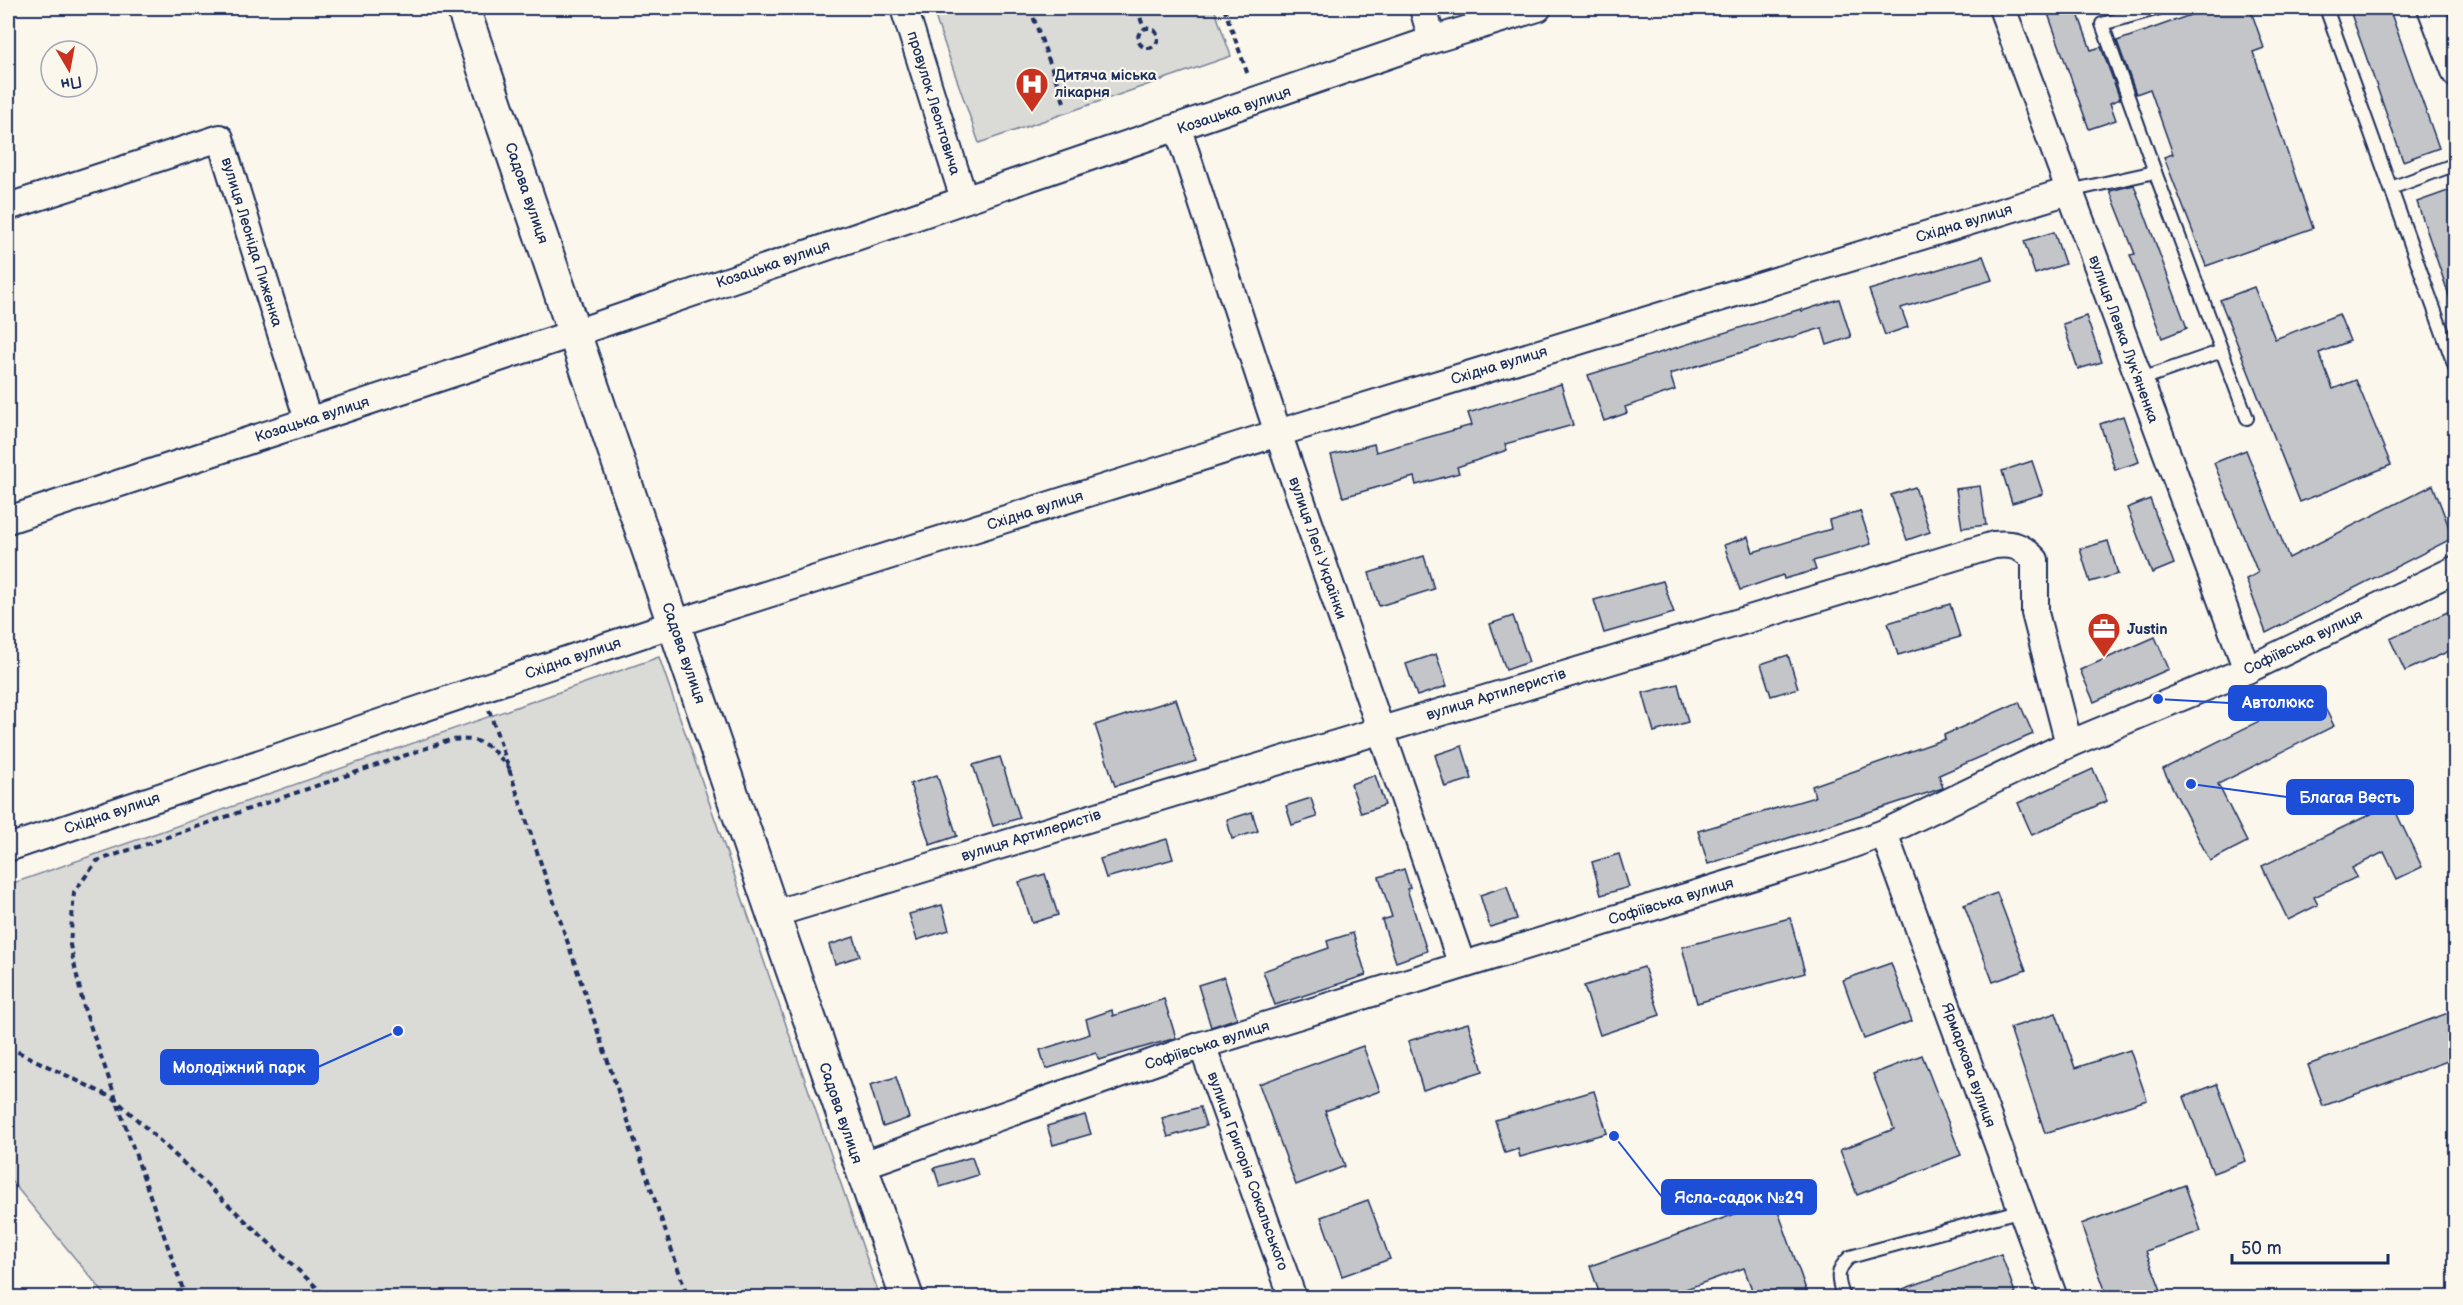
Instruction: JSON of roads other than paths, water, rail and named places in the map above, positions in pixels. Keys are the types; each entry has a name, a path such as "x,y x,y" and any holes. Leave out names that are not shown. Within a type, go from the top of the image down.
{"street":[{"name":"Садова вулиця","path":"463,8 860,1167 907,1298"},
{"name":"провулок Леонтовича","path":"904,8 964,199"},
{"path":"1422,8 1432,40"},
{"name":"Козацька вулиця","path":"8,520 575,333 964,199 1178,129 1432,40 1538,8"},
{"name":"вулиця Левка Лук'яненка","path":"2002,8 2247,670"},
{"path":"2431,8 2456,74"},
{"name":"вулиця Лесі Українки","path":"1178,129 1278,433 1382,728 1462,965"},
{"name":"вулиця Леоніда Пиженка","path":"8,207 220,138 308,420"},
{"name":"Східна вулиця","path":"8,848 674,624 1278,433 2069,191"},
{"name":"вулиця Артилеристів","path":"773,914 1983,548 2013,543 2036,560 2035,613 2070,744"},
{"name":"Софіївська вулиця","path":"860,1167 1202,1045 1823,855 1884,833 2070,744 2247,670 2456,568"},
{"name":"Ярмаркова вулиця","path":"1884,833 2054,1298"},
{"name":"вулиця Григорія Сокальського","path":"1202,1045 1293,1298"}],"lane":[{"path":"2159,8 2102,24 2247,418"},
{"path":"2326,8 2456,370"},
{"path":"2391,188 2456,164"},
{"path":"2069,191 2156,172"},
{"path":"2139,380 2222,351"},
{"path":"1844,1298 1837,1281 1838,1272 1850,1257 2022,1210"}],"place":[{"name":"Дитяча міська лікарня","path":"1032,113"},
{"name":"Justin","path":"2104,658"},
{"name":"Автолюкс","path":"2158,699"},
{"name":"Благая Весть","path":"2191,784"},
{"name":"Молодіжний парк","path":"398,1031"},
{"name":"Ясла-садок №29","path":"1614,1136"}]}
